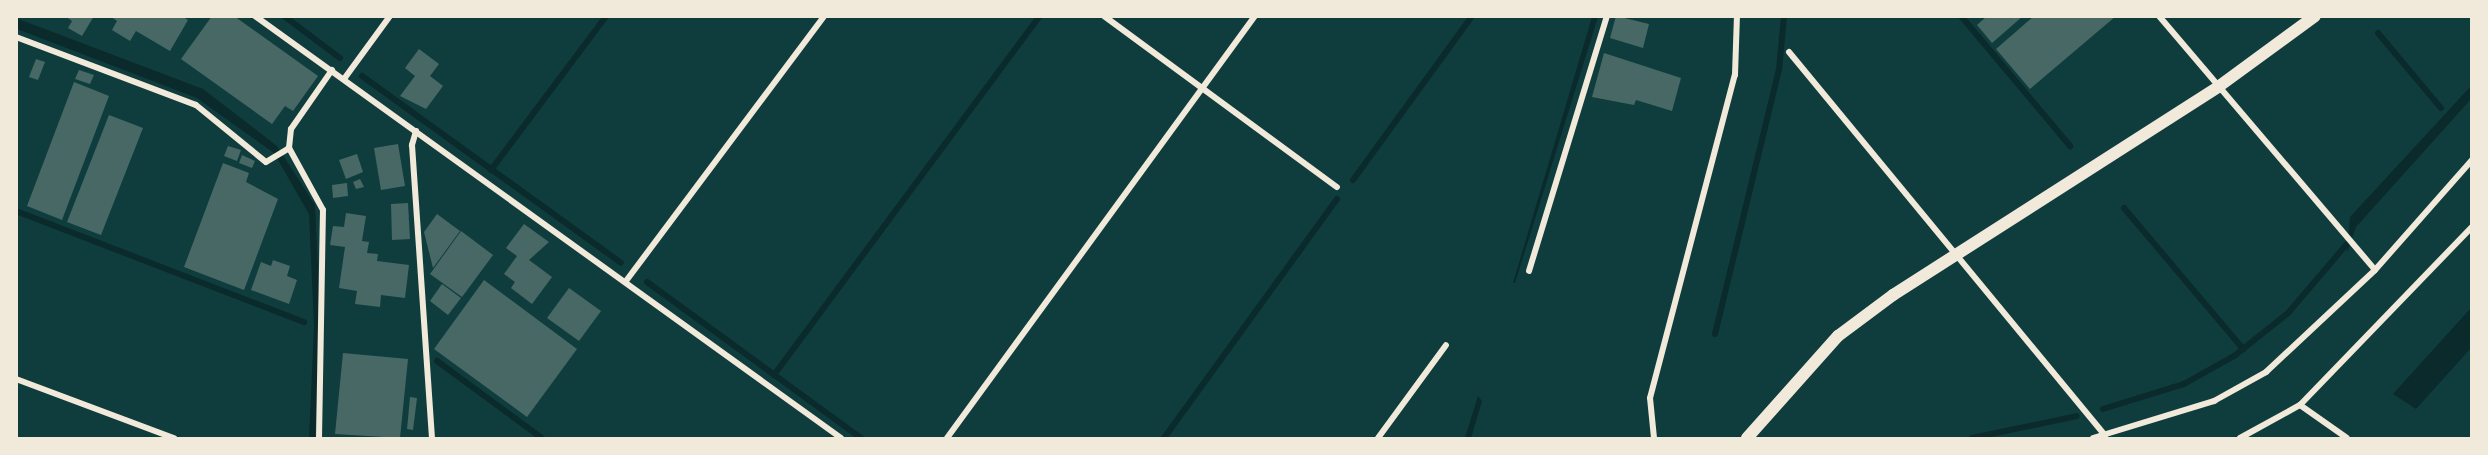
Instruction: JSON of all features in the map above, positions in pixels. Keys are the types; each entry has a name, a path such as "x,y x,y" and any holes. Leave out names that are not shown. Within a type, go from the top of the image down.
{"main road":[{"path":"1747,438 1838,336 1955,252 2218,87 2315,16"}],"street":[{"path":"255,16 841,438"},
{"path":"344,79 390,16"},
{"path":"626,281 824,16"},
{"path":"1104,16 1338,187"},
{"path":"947,438 1255,16"},
{"path":"1529,271 1606,16"},
{"path":"1654,438 1650,398 1735,75 1737,16"},
{"path":"2159,16 2375,270"},
{"path":"16,37 196,105 266,162 287,150"},
{"path":"1789,52 2106,435"},
{"path":"320,438 323,210 287,150 291,129 332,70"},
{"path":"416,130 411,145 432,438"},
{"path":"2093,438 2214,401 2266,372 2375,270 2472,160"},
{"path":"2240,438 2300,405 2472,227"},
{"path":"1378,438 1446,345"},
{"path":"16,379 174,438"},
{"path":"2300,405 2347,438"}],"water":[{"path":"1592,17 1598,17 1515,283 1513,283"},
{"path":"16,18 203,89 277,146 315,205 321,332 315,438 309,438 314,326 309,214 274,153 197,98 17,29"},
{"path":"2471,86 2471,99 2356,227 2347,253 2350,217"},
{"path":"2471,308 2471,348 2416,409 2393,394"},
{"path":"1478,396 1482,401 1471,438 1465,438"}],"building":[{"path":"65,16 94,16 82,36 68,28 72,21"},
{"path":"110,16 182,16 188,20 170,51 136,31 130,41 112,30 117,21"},
{"path":"212,16 234,16 318,76 293,111 285,106 272,124 181,59"},
{"path":"1616,16 1649,24 1643,48 1610,38"},
{"path":"1987,16 2023,16 1992,43 1977,25"},
{"path":"2034,16 2116,16 2030,89 1996,49"},
{"path":"419,49 439,64 430,76 443,86 426,109 400,96 415,76 405,68"},
{"path":"1604,53 1681,78 1672,111 1636,100 1634,105 1592,97"},
{"path":"36,59 45,62 38,80 29,77"},
{"path":"79,70 94,75 90,84 75,79"},
{"path":"74,82 109,96 62,220 27,206"},
{"path":"109,115 143,128 101,235 67,222"},
{"path":"398,144 405,186 381,190 374,148"},
{"path":"228,146 241,150 237,161 224,156"},
{"path":"357,154 363,172 346,179 339,160"},
{"path":"242,155 255,161 252,168 239,163"},
{"path":"223,163 249,173 246,182 278,199 244,290 184,267"},
{"path":"360,179 364,187 356,189 353,182"},
{"path":"347,183 348,196 333,198 332,185"},
{"path":"408,203 410,239 392,240 391,204"},
{"path":"346,213 366,216 362,241 369,242 367,253 378,254 377,261 409,265 405,298 381,295 380,307 355,304 357,291 339,288 345,247 330,245 333,226 344,227"},
{"path":"437,214 460,231 433,268 424,232"},
{"path":"524,224 549,242 529,260 552,277 532,304 511,288 515,282 504,274 517,256 506,248"},
{"path":"461,231 493,255 462,297 430,274"},
{"path":"273,260 290,266 287,276 297,280 289,304 251,290 261,262 271,266"},
{"path":"484,280 577,349 527,417 434,349"},
{"path":"442,284 461,298 448,315 430,301"},
{"path":"569,288 601,311 579,341 547,318"},
{"path":"343,353 408,359 400,438 335,434"},
{"path":"410,397 417,398 413,430 407,429"}],"waterway":[{"path":"284,16 340,58"},
{"path":"491,170 606,16"},
{"path":"774,375 1040,16"},
{"path":"1353,180 1472,16"},
{"path":"1715,334 1779,70 1784,16"},
{"path":"1961,16 2070,146"},
{"path":"2378,33 2441,108"},
{"path":"362,76 621,263"},
{"path":"1164,438 1337,199"},
{"path":"2124,208 2243,349"},
{"path":"16,211 304,322"},
{"path":"2103,409 2184,384 2234,356 2288,313 2347,244"},
{"path":"647,282 861,438"},
{"path":"437,361 542,438"},
{"path":"1972,438 2077,416"}]}
